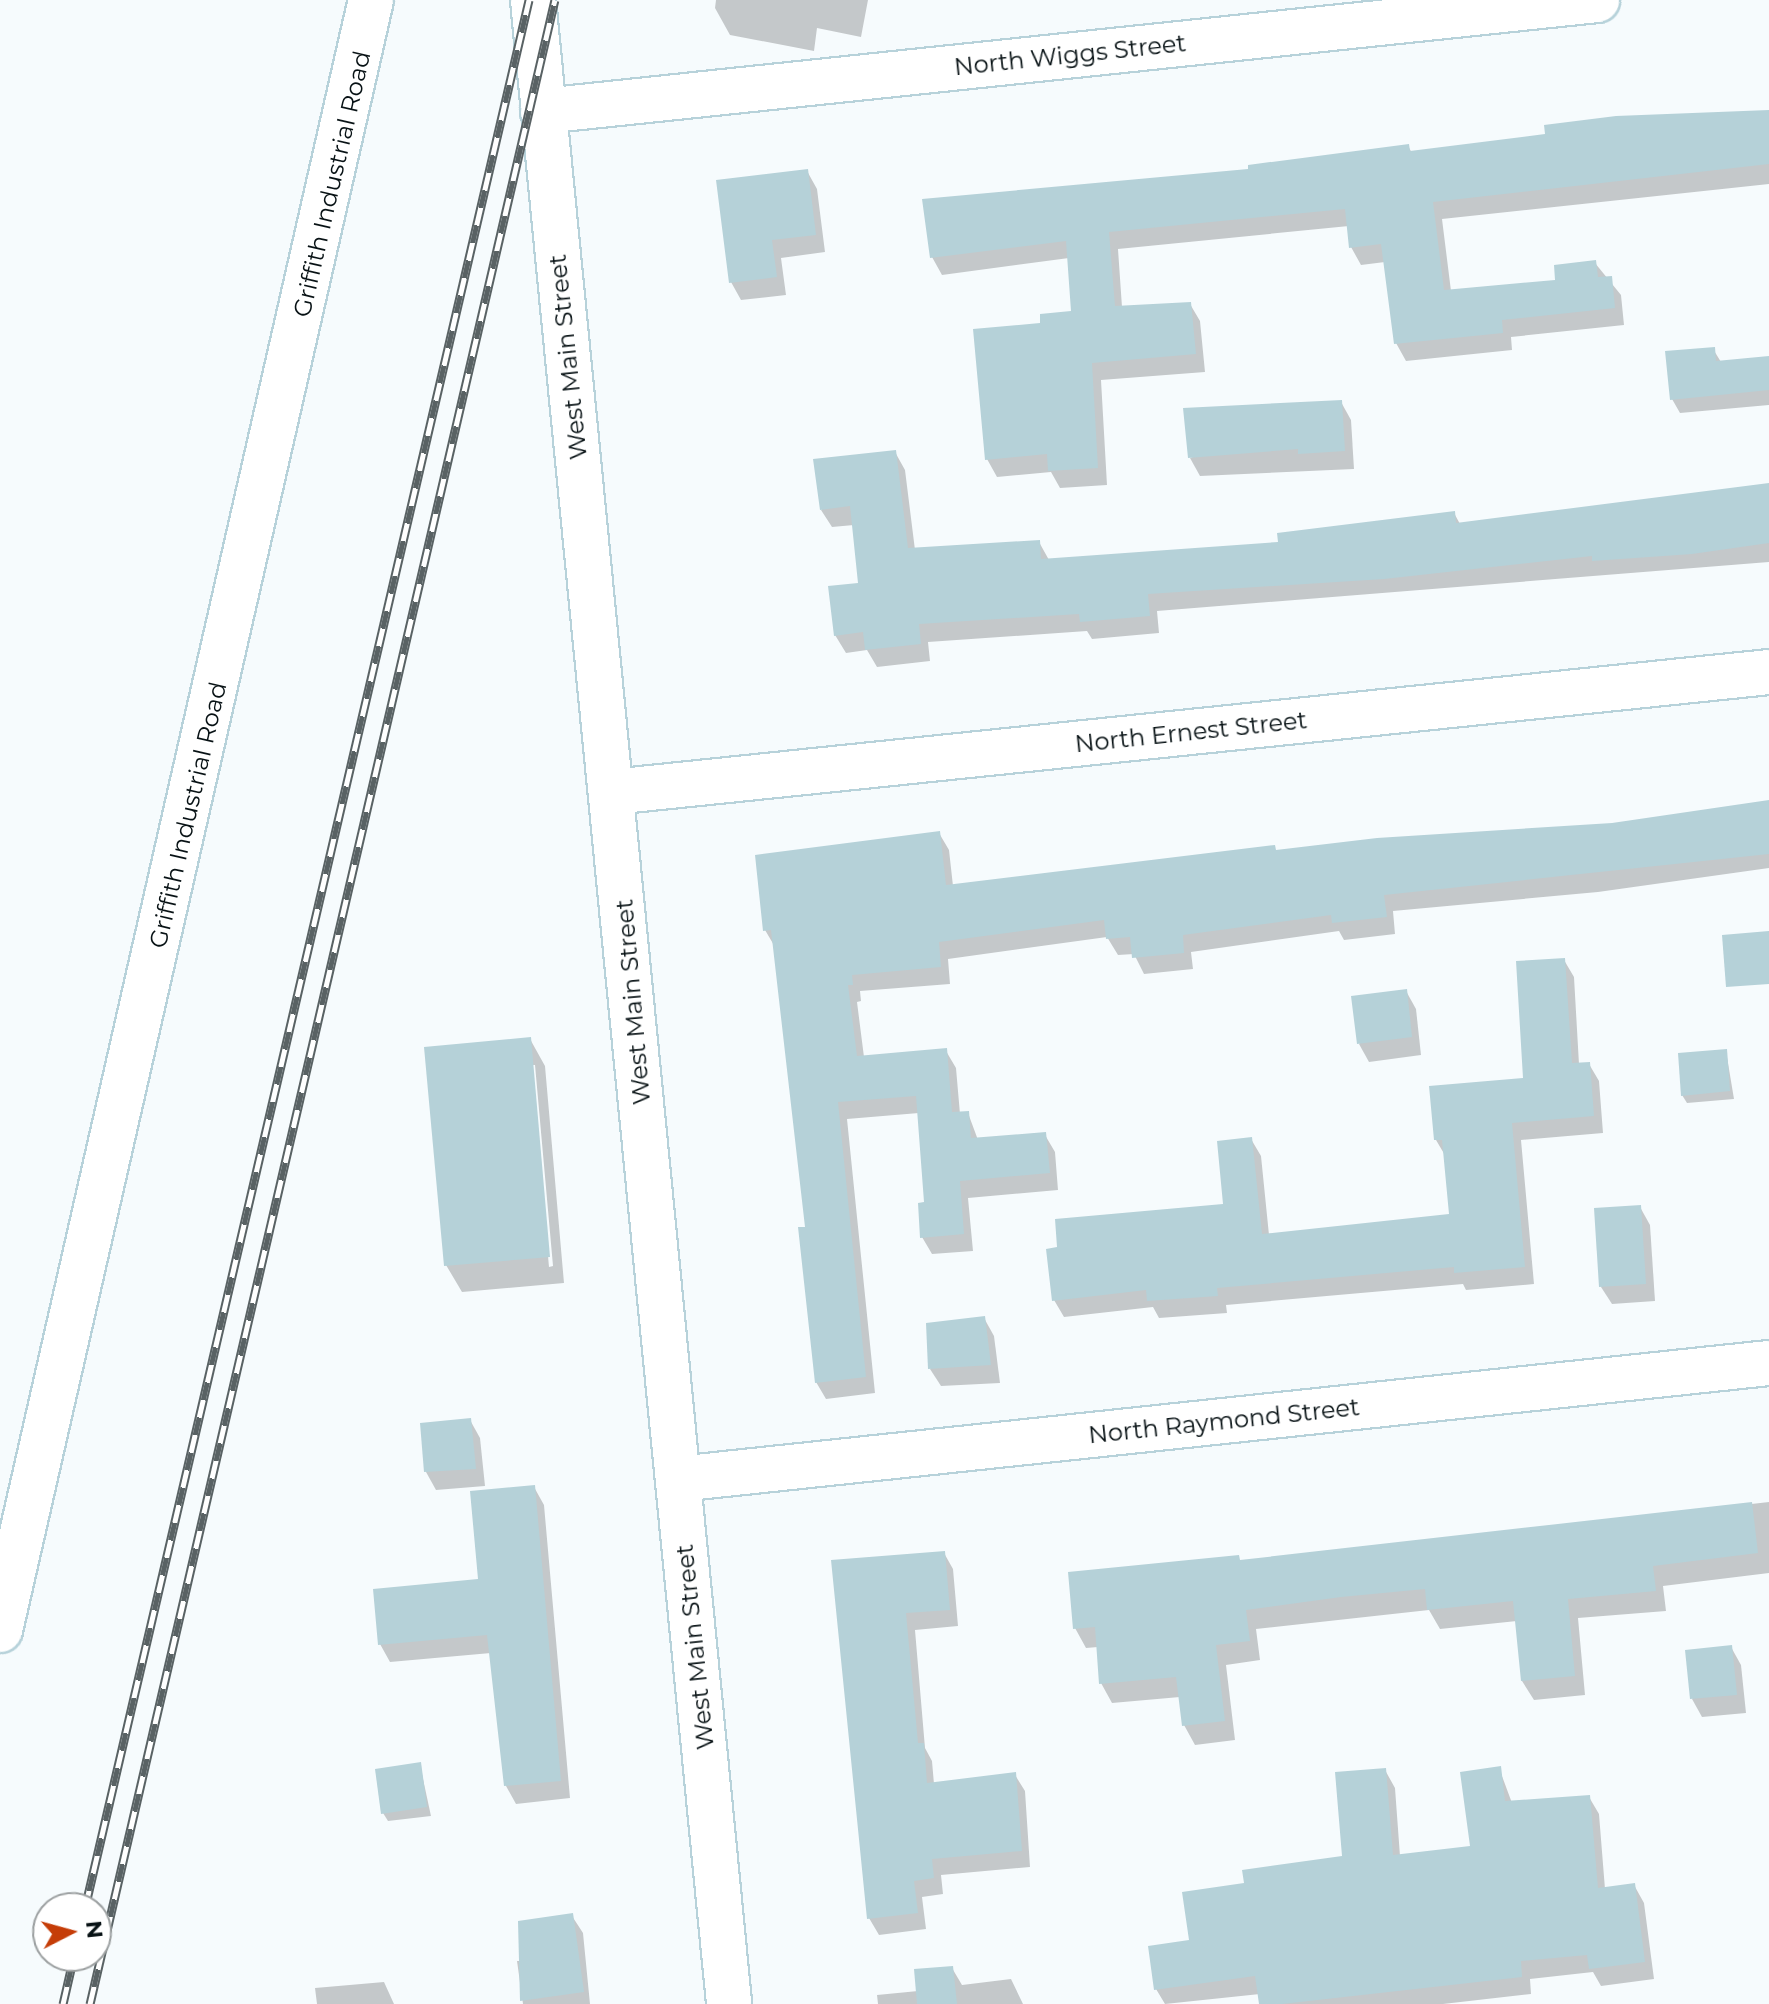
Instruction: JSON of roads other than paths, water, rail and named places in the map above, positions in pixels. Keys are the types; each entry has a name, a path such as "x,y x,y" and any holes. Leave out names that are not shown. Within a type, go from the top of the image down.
{"street":[{"name":"Griffith Industrial Road","path":"0,1630 371,0"},
{"name":"West Main Street","path":"533,0 729,2004"},
{"name":"North Wiggs Street","path":"543,111 1597,0"},
{"name":"North Ernest Street","path":"612,792 1769,672"},
{"name":"North Raymond Street","path":"678,1479 1769,1363"}],"railway":[{"path":"89,1892 529,0"},
{"path":"90,2004 555,0"},
{"path":"63,2004 70,1972"}]}
